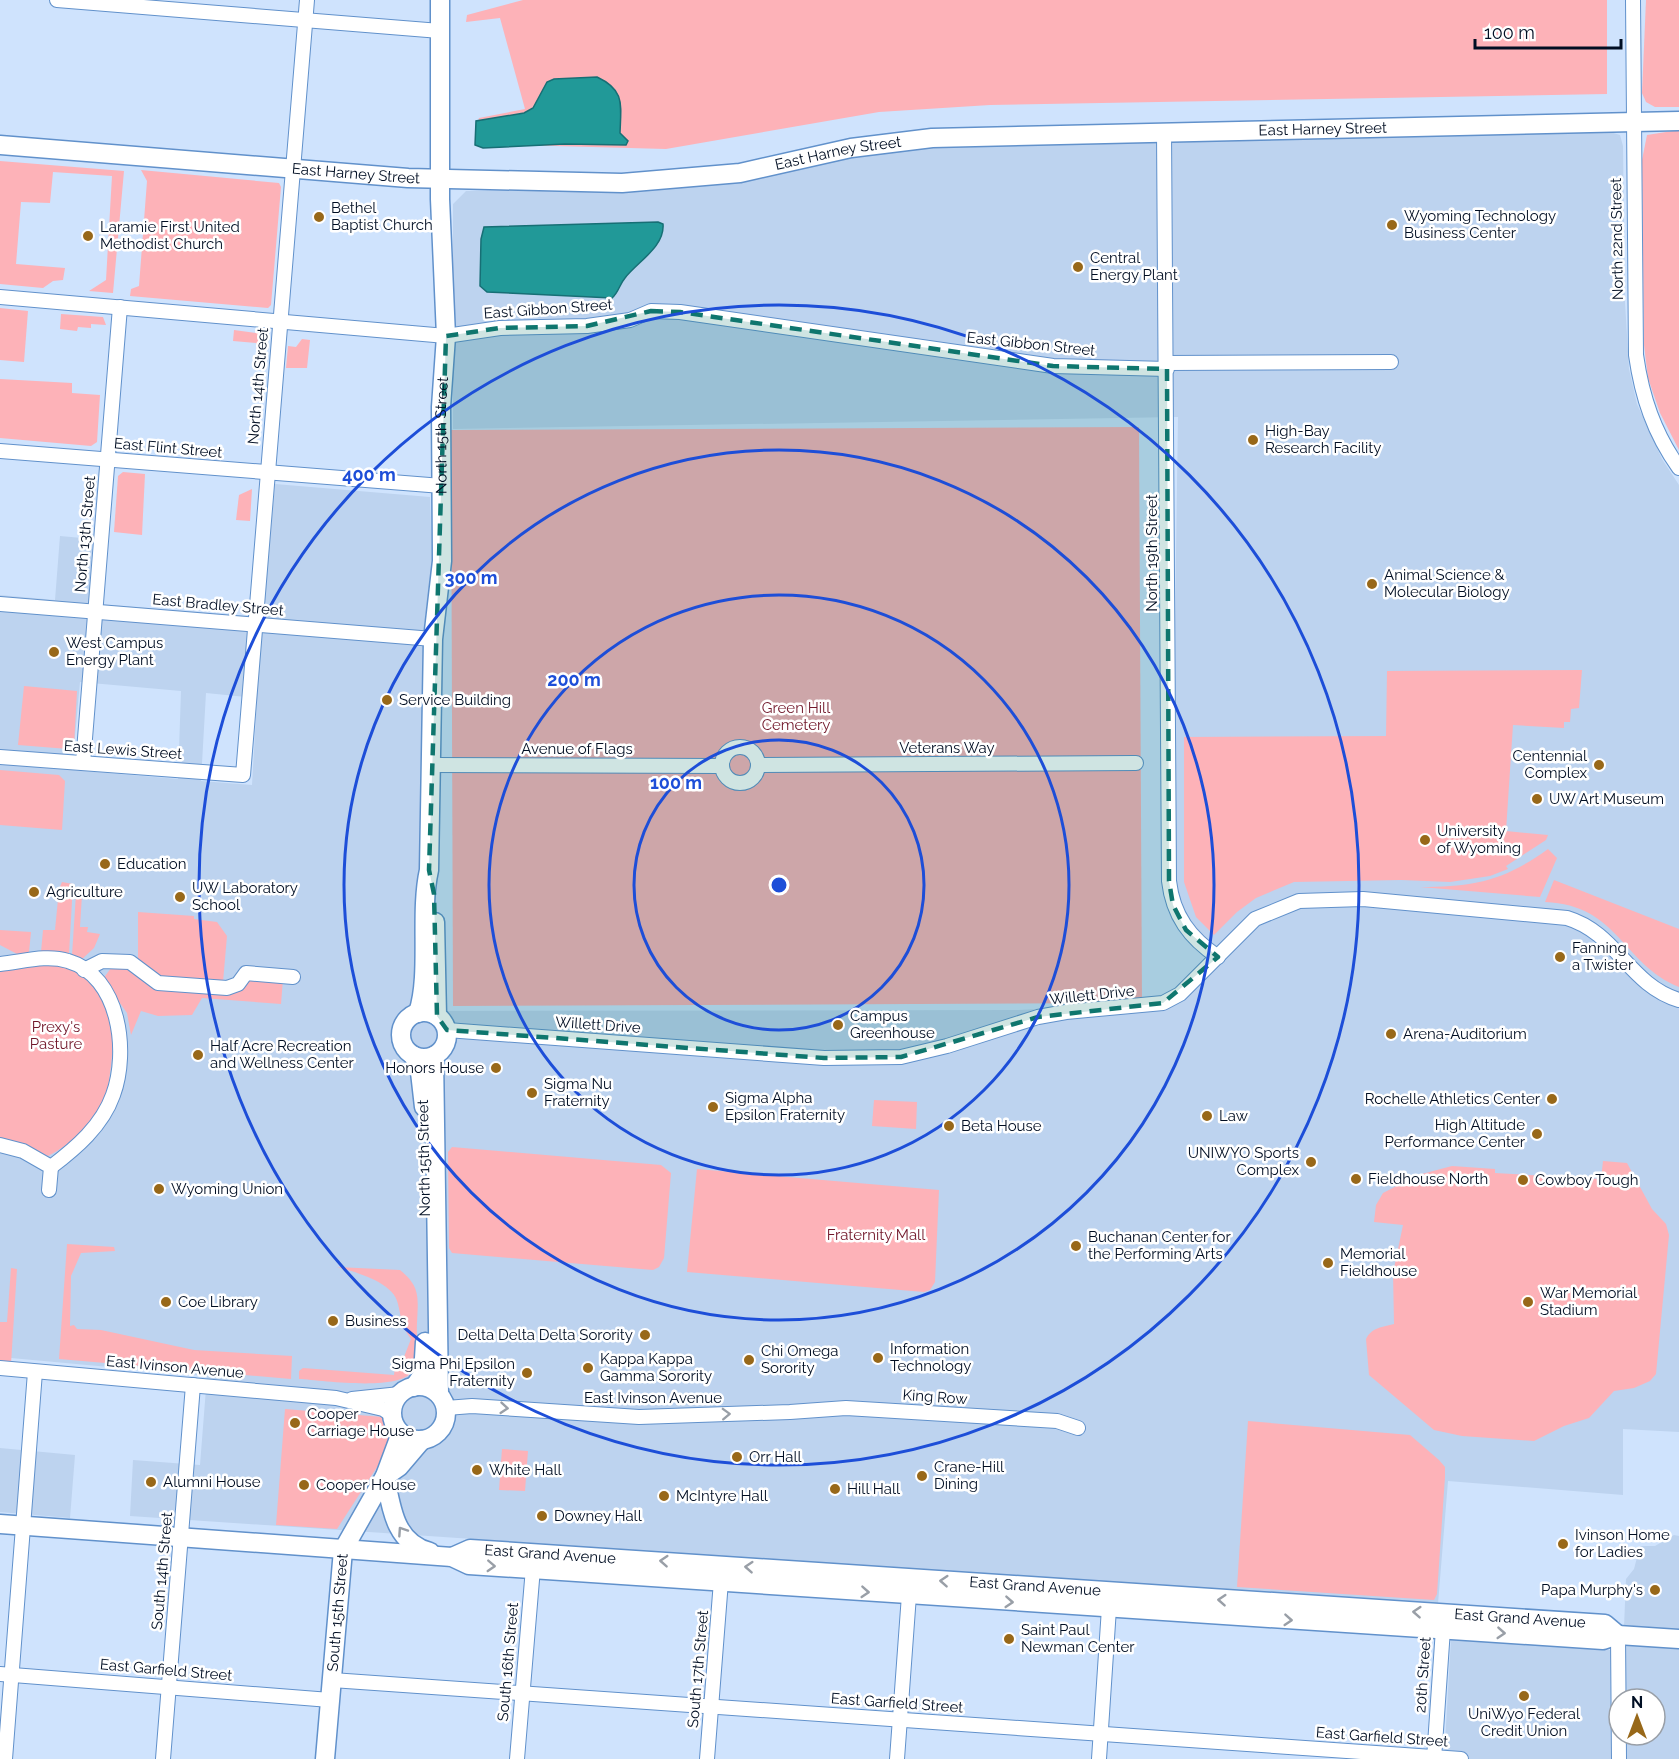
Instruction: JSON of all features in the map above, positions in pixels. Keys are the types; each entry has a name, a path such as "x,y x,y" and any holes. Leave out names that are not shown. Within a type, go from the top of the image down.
{"main road":[{"name":"North 15th Street","path":"432,1260 425,1121 420,1072 414,1056 404,1048 401,1032 405,1022 418,1013 423,990 423,893 429,870 434,639 442,561 441,407 446,336 440,179 440,0"},
{"name":"East Harney Street","path":"0,145 440,179 622,183 668,181 740,172 890,142 979,135 1679,121"},
{"name":"North 15th Street","path":"429,870 434,894 442,1023 446,1044 434,1056 432,1260"},
{"path":"418,1013 429,1013 442,1023"},
{"path":"414,1056 423,1059 434,1056"},
{"path":"422,1440 409,1438 401,1433 392,1415 393,1406 423,1374 432,1260"},
{"name":"South 15th Street","path":"385,1476 399,1467 422,1440 439,1431 445,1420 432,1260"},
{"path":"407,1391 424,1387 442,1401"},
{"name":"South 15th Street","path":"325,1759 343,1550 349,1534 385,1476 401,1433"},
{"path":"385,1476 392,1514 405,1538 423,1550 452,1557"},
{"name":"East Grand Avenue","path":"0,1524 452,1557 469,1565 1603,1640 1618,1635 1679,1639"},
{"name":"East Grand Avenue","path":"452,1557 470,1549 1605,1624 1618,1635"}],"street":[{"path":"57,0 146,4 440,31"},
{"name":"North 14th Street","path":"243,775 307,0"},
{"name":"North 22nd Street","path":"1633,0 1636,355 1647,409 1656,433 1679,468"},
{"name":"North 19th Street","path":"1164,131 1169,881 1173,905 1186,930 1218,957"},
{"name":"East Gibbon Street","path":"0,297 446,336 492,328 587,326 630,320 651,311 680,312 1053,366 1391,362"},
{"name":"North 13th Street","path":"83,763 120,307"},
{"name":"East Flint Street","path":"0,451 442,486"},
{"name":"East Bradley Street","path":"0,604 434,639"},
{"path":"737,747 752,752 758,765 755,776 741,783 726,776 722,766 724,756 737,747"},
{"name":"East Lewis Street","path":"0,757 243,775"},
{"name":"Veterans Way","path":"758,765 1136,763"},
{"name":"Avenue of Flags","path":"432,765 722,766"},
{"name":"Willett Drive","path":"442,1023 824,1058 901,1057 947,1047 1038,1017 1066,1012 1163,1003 1180,994 1255,919 1284,905 1309,899 1363,899 1517,912 1579,922 1605,940 1646,984 1666,996 1679,1000"},
{"path":"0,964 56,958 69,961 84,970 111,997 119,1024 113,1095 82,1143 51,1167 49,1190"},
{"path":"84,970 102,961 130,962 138,965 151,980 158,982 227,988 238,984 246,973 293,977"},
{"path":"0,1145 23,1151 51,1167"},
{"name":"East Ivinson Avenue","path":"0,1368 347,1400 383,1409 392,1415"},
{"path":"4,1759 6,1674 24,1526 35,1372"},
{"name":"South 14th Street","path":"163,1759 194,1385"},
{"name":"East Ivinson Avenue","path":"347,1400 407,1391"},
{"name":"East Ivinson Avenue","path":"442,1401 472,1406 639,1417 790,1412"},
{"name":"King Row","path":"790,1412 846,1408 1057,1421 1078,1428"},
{"name":"South 16th Street","path":"517,1759 533,1568"},
{"name":"South 17th Street","path":"707,1759 721,1581"},
{"path":"897,1759 909,1595"},
{"path":"1099,1759 1109,1608"},
{"name":"20th Street","path":"1434,1758 1443,1629"},
{"path":"1618,1635 1619,1759"},
{"name":"East Garfield Street","path":"6,1674 330,1700"},
{"name":"East Garfield Street","path":"332,1680 1461,1759"}],"highlighted area":[{"path":"651,311 680,312 1053,366 1167,369 1169,881 1173,905 1186,930 1218,957 1163,1003 1038,1017 901,1057 824,1058 447,1030 437,1016 434,894 429,870 446,336 500,328 587,326"}],"shaded area":[{"path":"597,77 613,87 617,93 621,106 620,133 628,141 626,145 565,144 483,148 475,145 476,121 524,113 533,108 547,82 554,79"},
{"name":"University of Wyoming","path":"1607,131 1620,135 1623,146 1625,302 1629,369 1637,404 1662,459 1679,485 1679,1432 1623,1429 1623,1495 1448,1481 1438,1604 130,1516 133,1460 200,1465 207,1376 0,1357 0,595 55,600 60,536 93,539 88,603 263,617 275,484 430,497 432,563 423,635 422,782 428,1011 1018,1010 1163,1003 1218,957 1201,946 1171,895 1178,417 453,429 453,204 466,191 650,190 754,178 870,152 947,144","holes":["80,682 181,691 178,779 72,770","206,693 257,698 252,785 201,781"]},
{"path":"658,222 663,224 660,240 625,278 612,298 487,292 480,286 481,239 484,227"},
{"path":"0,1448 75,1455 70,1518 0,1512"},
{"path":"1674,1535 1679,1536 1679,1759 1444,1759 1451,1639 1623,1651 1626,1579 1634,1569 1640,1546 1655,1546"}],"green space":[{"path":"523,0 1607,0 1607,94 990,105 879,112 666,149 479,144 476,127 479,118 525,109 500,18 466,22 467,15"},
{"path":"1646,0 1679,0 1679,107 1655,107 1646,102 1642,93"},
{"path":"1679,130 1679,450 1660,413 1648,378 1644,345 1642,160 1647,135"},
{"path":"0,161 124,171 113,293 89,291 106,280 112,176 53,172 50,203 21,202 16,264 65,268 63,280 53,281 43,288 0,284"},
{"path":"141,170 279,183 281,187 271,305 268,308 130,296 131,289 139,286 147,181"},
{"path":"0,308 28,311 24,362 0,360"},
{"path":"61,314 103,317 106,325 91,324 91,328 78,327 77,331 60,329"},
{"path":"234,330 264,334 264,356 257,355 256,343 233,341"},
{"path":"302,339 310,340 307,368 286,368 288,346 296,347"},
{"path":"0,379 72,383 72,393 100,395 97,442 91,446 0,438"},
{"name":"Green Hill Cemetery","path":"1139,427 1142,1003 453,1006 451,430"},
{"path":"123,472 145,474 142,535 114,532 118,476"},
{"path":"252,489 250,521 236,520 239,495"},
{"path":"1582,670 1579,708 1571,709 1570,722 1564,722 1564,728 1513,725 1506,831 1548,835 1546,840 1506,866 1508,869 1490,876 1450,882 1401,880 1294,882 1256,898 1237,912 1214,935 1196,917 1184,882 1184,737 1386,736 1387,671"},
{"path":"24,686 77,691 74,746 68,749 18,745"},
{"path":"0,770 59,775 65,781 62,830 0,825"},
{"path":"1548,849 1557,858 1540,897 1420,887 1456,886 1487,880 1517,868"},
{"path":"1554,880 1679,929 1679,987 1660,977 1644,964 1605,924 1589,913 1570,906 1545,902"},
{"path":"62,882 73,884 69,954 41,952 43,930 55,930 59,889"},
{"path":"76,894 82,895 80,927 88,927 87,932 100,934 94,948 81,960 72,955"},
{"path":"138,912 194,916 194,919 217,922 227,936 223,982 157,977 138,960"},
{"path":"0,930 31,932 29,952 19,955 0,945"},
{"name":"Prexy's Pasture","path":"48,962 67,967 94,985 103,998 108,1013 112,1029 112,1047 108,1089 99,1111 80,1134 48,1156 0,1141 0,969"},
{"path":"111,968 132,968 153,986 283,979 281,1004 202,998 192,1015 158,1016 141,1011 131,1035 127,1013 103,979"},
{"path":"874,1100 917,1102 916,1129 872,1126"},
{"path":"452,1147 661,1165 671,1173 664,1258 659,1267 653,1270 452,1253 449,1248 448,1152"},
{"name":"War Memorial Stadium","path":"1603,1161 1627,1163 1652,1209 1666,1224 1669,1235 1656,1374 1650,1381 1634,1388 1614,1391 1589,1418 1564,1426 1534,1441 1462,1436 1434,1430 1369,1375 1366,1339 1375,1330 1394,1324 1393,1273 1403,1225 1374,1222 1376,1205 1383,1193 1418,1175 1452,1166 1495,1169 1495,1173 1601,1179"},
{"name":"Fraternity Mall","path":"697,1169 939,1190 935,1282 930,1290 924,1292 687,1272"},
{"path":"67,1244 114,1247 115,1251 81,1253 71,1276 70,1326 74,1325 77,1329 101,1330 194,1350 292,1356 291,1379 59,1359"},
{"path":"337,1267 400,1270 412,1282 418,1300 417,1353 414,1369 407,1376 395,1381 379,1383 299,1379 299,1371 303,1368 394,1375 395,1367 400,1367 411,1339 404,1327 395,1296 389,1290 373,1279"},
{"path":"11,1268 17,1269 11,1364 0,1363 0,1322 7,1322"},
{"path":"285,1409 383,1417 393,1430 390,1447 337,1529 276,1525"},
{"path":"1248,1421 1410,1435 1439,1460 1445,1467 1445,1477 1437,1594 1434,1600 1237,1587"},
{"path":"502,1449 528,1451 525,1491 499,1490"}],"place":[{"name":"Bethel Baptist Church","path":"319,217"},
{"name":"Wyoming Technology Business Center","path":"1392,225"},
{"name":"Laramie First United Methodist Church","path":"88,236"},
{"name":"Central Energy Plant","path":"1078,267"},
{"name":"High-Bay Research Facility","path":"1253,440"},
{"name":"Animal Science & Molecular Biology","path":"1372,584"},
{"name":"West Campus Energy Plant","path":"54,652"},
{"name":"Service Building","path":"387,700"},
{"name":"Centennial Complex","path":"1599,765"},
{"name":"UW Art Museum","path":"1537,799"},
{"name":"University of Wyoming","path":"1425,840"},
{"name":"Education","path":"105,864"},
{"name":"Agriculture","path":"34,892"},
{"name":"UW Laboratory School","path":"180,897"},
{"name":"Fanning a Twister","path":"1560,957"},
{"name":"Campus Greenhouse","path":"838,1025"},
{"name":"Arena-Auditorium","path":"1391,1034"},
{"name":"Half Acre Recreation and Wellness Center","path":"198,1055"},
{"name":"Honors House","path":"496,1068"},
{"name":"Sigma Nu Fraternity","path":"532,1093"},
{"name":"Rochelle Athletics Center","path":"1552,1099"},
{"name":"Sigma Alpha Epsilon Fraternity","path":"713,1107"},
{"name":"Law","path":"1207,1116"},
{"name":"Beta House","path":"949,1126"},
{"name":"High Altitude Performance Center","path":"1537,1134"},
{"name":"UNIWYO Sports Complex","path":"1311,1162"},
{"name":"Fieldhouse North","path":"1356,1179"},
{"name":"Cowboy Tough","path":"1523,1180"},
{"name":"Wyoming Union","path":"159,1189"},
{"name":"Buchanan Center for the Performing Arts","path":"1076,1246"},
{"name":"Memorial Fieldhouse","path":"1328,1263"},
{"name":"Coe Library","path":"166,1302"},
{"name":"War Memorial Stadium","path":"1528,1302"},
{"name":"Business","path":"333,1321"},
{"name":"Delta Delta Delta Sorority","path":"645,1335"},
{"name":"Information Technology","path":"878,1358"},
{"name":"Chi Omega Sorority","path":"749,1360"},
{"name":"Kappa Kappa Gamma Sorority","path":"588,1368"},
{"name":"Sigma Phi Epsilon Fraternity","path":"527,1373"},
{"name":"Cooper Carriage House","path":"295,1423"},
{"name":"Orr Hall","path":"737,1457"},
{"name":"White Hall","path":"477,1470"},
{"name":"Crane-Hill Dining","path":"922,1476"},
{"name":"Alumni House","path":"151,1482"},
{"name":"Cooper House","path":"304,1485"},
{"name":"Hill Hall","path":"835,1489"},
{"name":"McIntyre Hall","path":"664,1496"},
{"name":"Downey Hall","path":"542,1516"},
{"name":"Ivinson Home for Ladies","path":"1563,1544"},
{"name":"Papa Murphy's","path":"1655,1590"},
{"name":"Saint Paul Newman Center","path":"1009,1639"},
{"name":"UniWyo Federal Credit Union","path":"1524,1696"}]}
